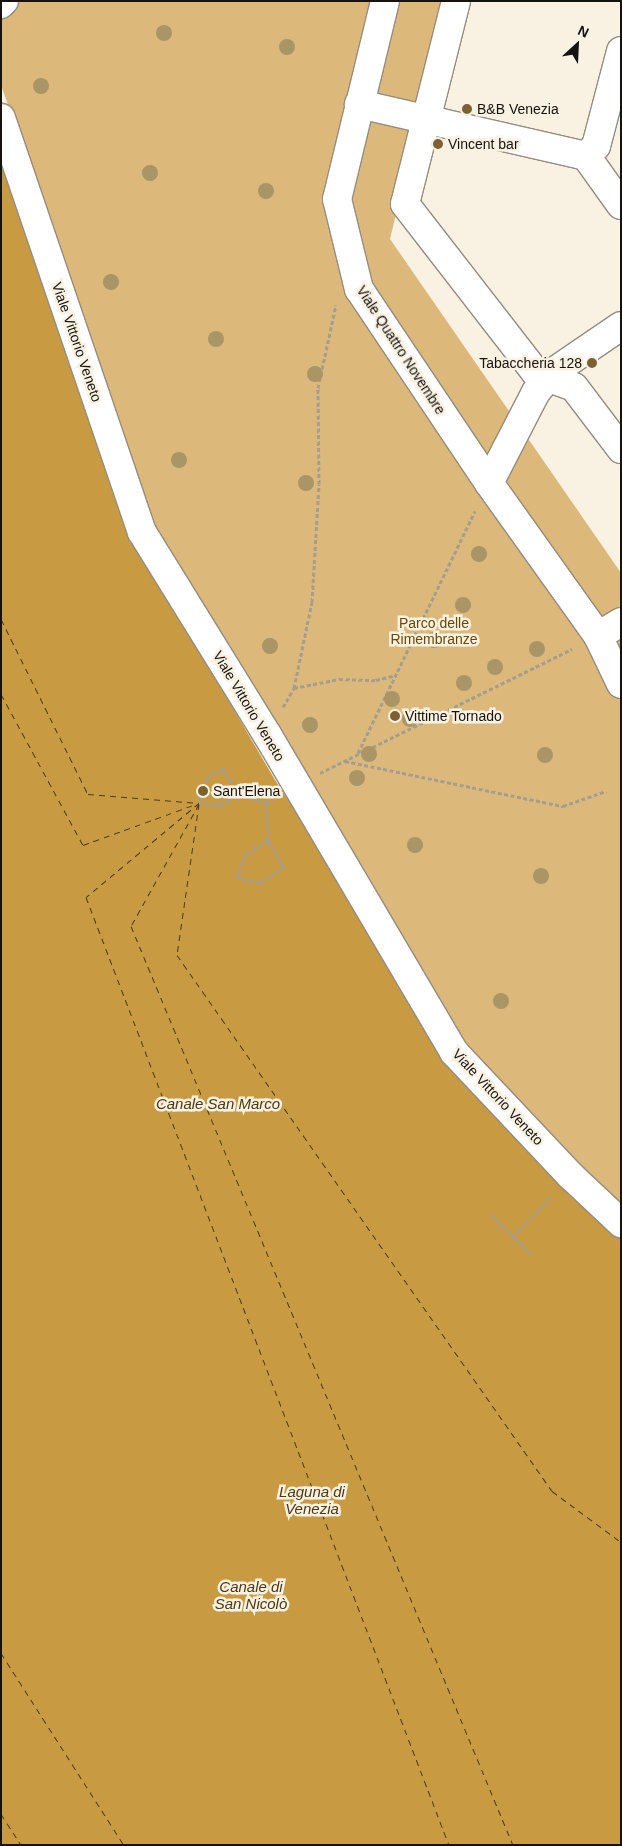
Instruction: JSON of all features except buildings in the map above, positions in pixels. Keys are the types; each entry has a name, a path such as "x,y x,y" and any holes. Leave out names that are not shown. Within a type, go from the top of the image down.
{"street":[{"path":"1,4 4,1"},
{"name":"Viale Quattro Novembre","path":"385,1 337,199 359,289 489,483 598,636 621,684"},
{"path":"456,1 405,204 536,373 574,387 621,449"},
{"path":"586,156 596,146 621,51"},
{"path":"359,104 586,156 621,205"},
{"name":"Viale Vittorio Veneto","path":"1,118 142,532 268,736 287,791 454,1052 571,1176 621,1223"},
{"path":"489,483 536,392 549,377 621,326"},
{"path":"598,636 621,622"}],"path":[{"path":"268,736 294,688 312,602 319,484 318,388 336,304 359,289"},
{"path":"358,754 489,483"},
{"path":"239,794 221,805 199,803 206,778 223,768 239,794 266,803 344,760 598,636"},
{"path":"294,688 339,679 376,680 396,675"},
{"path":"344,760 563,806 606,791"},
{"path":"266,803 268,840 284,867 260,883 237,877 245,855 268,840"},
{"path":"512,1237 556,1191"},
{"path":"491,1215 532,1255"}],"green space":[{"name":"Parco delle Rimembranze","path":"12,1 448,1 390,239 621,573 621,1208 579,1169 464,1044 155,526 1,85 1,16"}],"water":[{"name":"Laguna di Venezia","path":"1,151 134,539 275,780 295,810 443,1057 562,1185 621,1239 621,1845 1,1845"}],"ferry route":[{"path":"1,619 88,794 199,803"},
{"path":"1,694 83,845 196,804"},
{"path":"199,803 86,897 449,1845"},
{"path":"199,804 131,926 513,1845"},
{"path":"199,804 177,955 552,1491 621,1542"},
{"path":"1,1653 124,1845"},
{"path":"1,1814 21,1845"}],"place":[{"name":"B&B Venezia","path":"467,109"},
{"name":"Vincent bar","path":"438,144"},
{"name":"Tabaccheria 128","path":"592,363"},
{"name":"Vittime Tornado","path":"395,716"},
{"name":"Sant'Elena","path":"203,791"}],"water label":[{"name":"Canale San Marco","path":"218,1104"},
{"name":"Canale di San Nicolò","path":"251,1594"}]}
